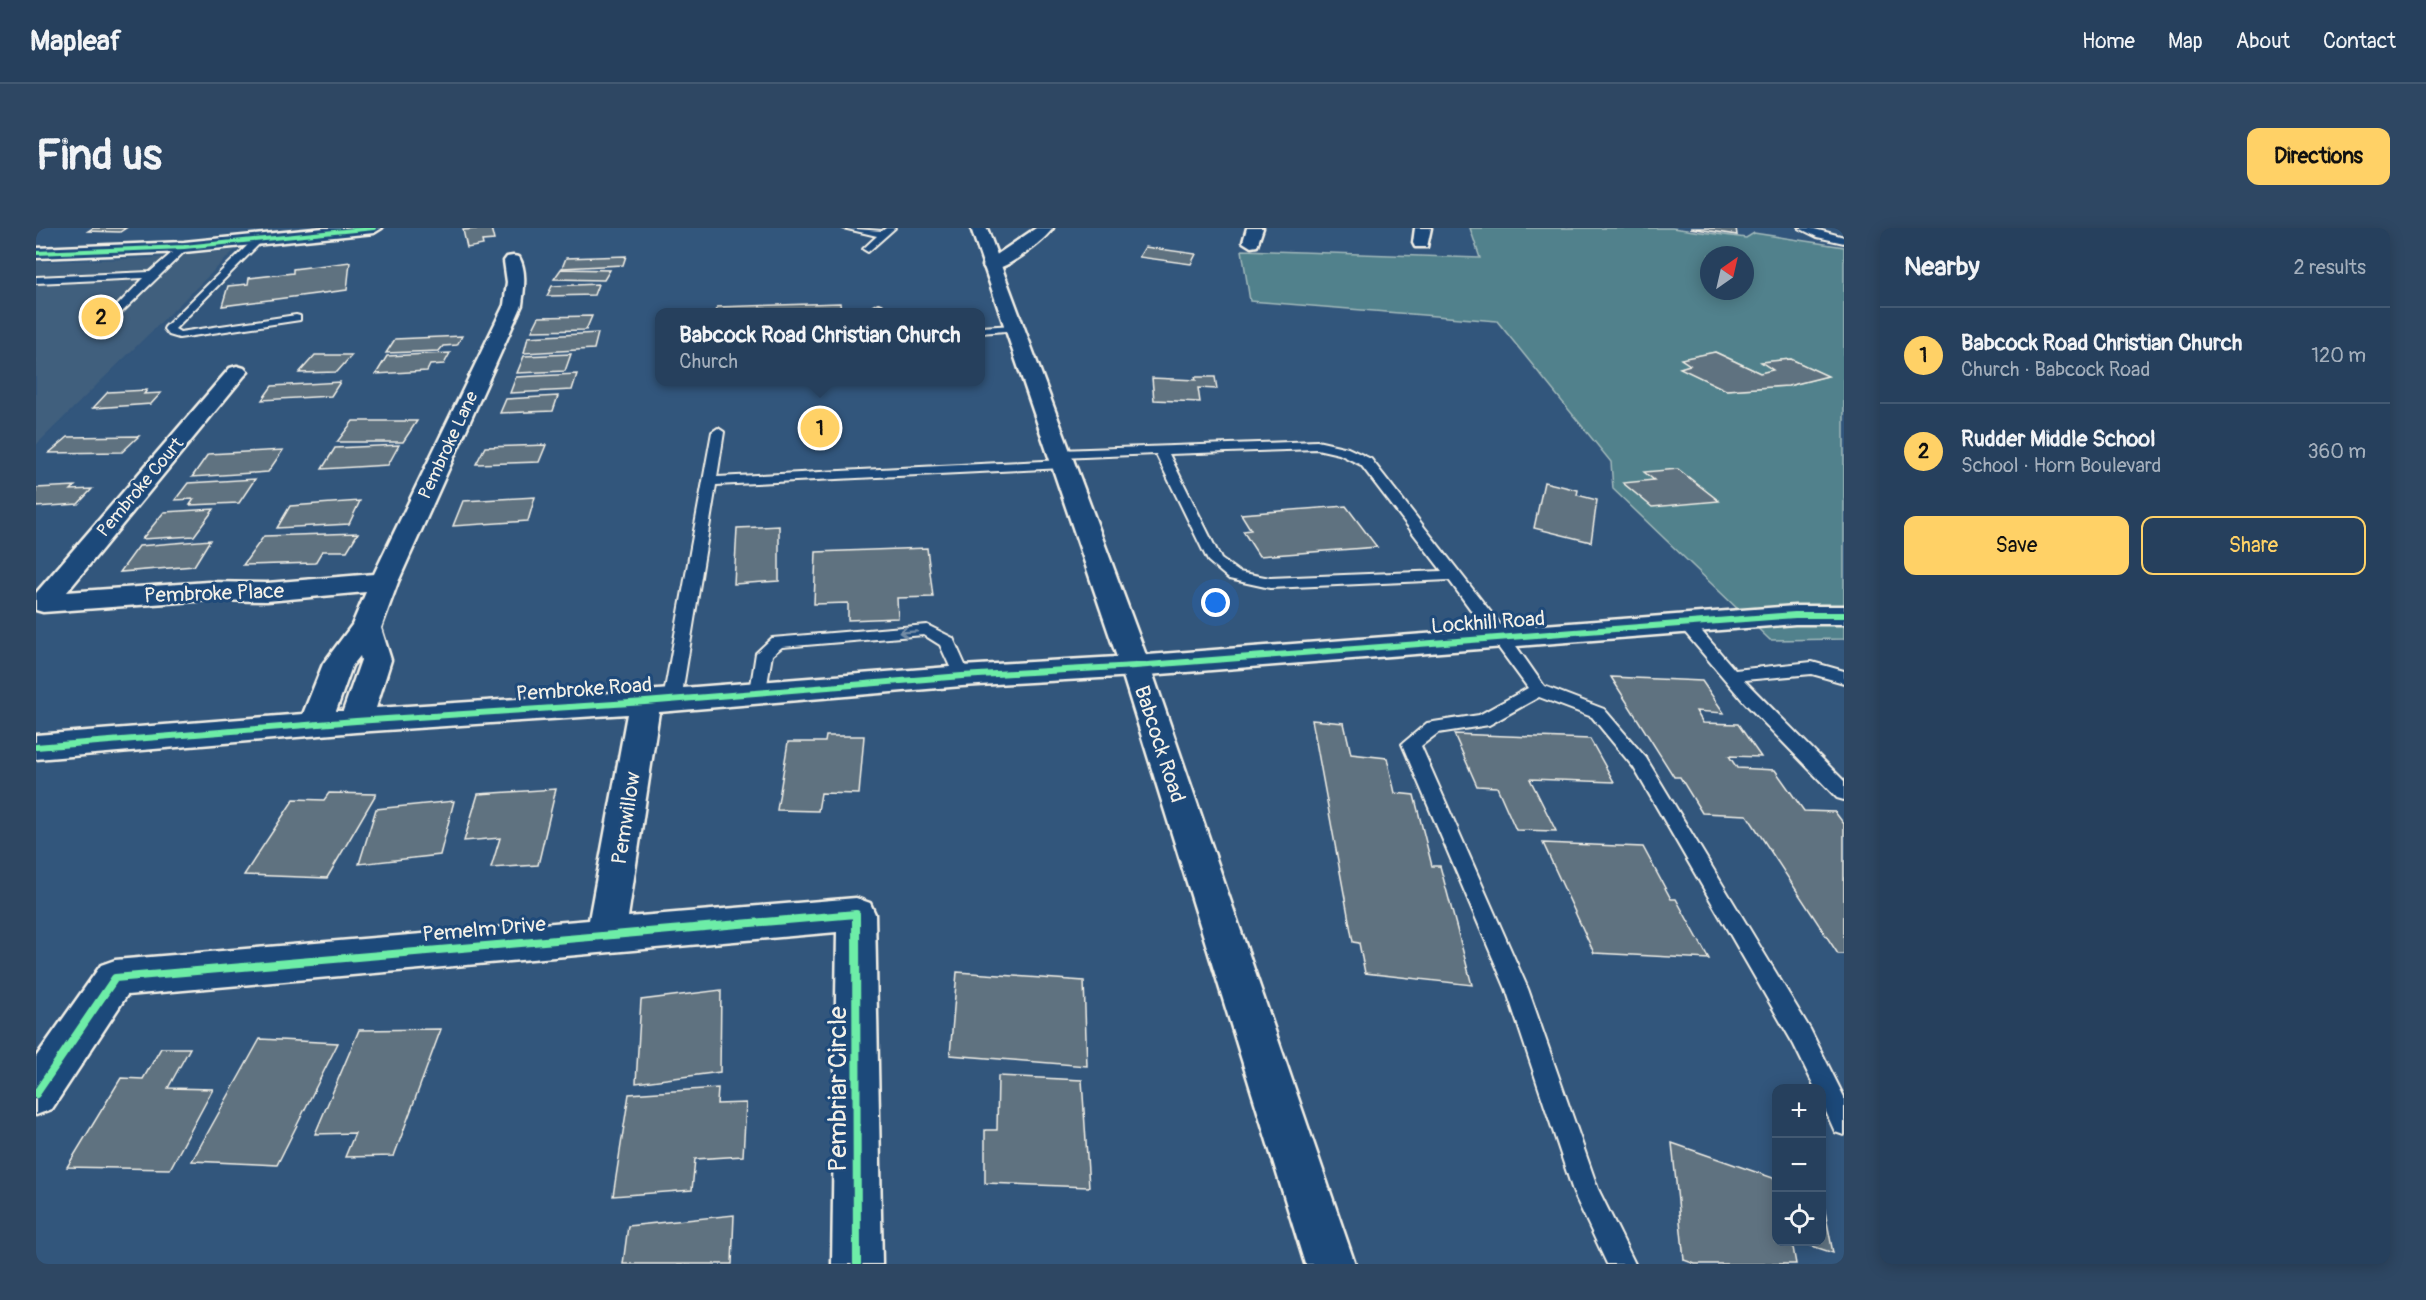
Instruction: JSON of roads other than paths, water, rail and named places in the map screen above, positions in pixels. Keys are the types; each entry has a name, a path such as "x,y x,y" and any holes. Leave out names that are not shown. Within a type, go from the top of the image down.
{"street":[{"path":"36,253 183,247 374,228"},
{"name":"Babcock Road","path":"979,228 1134,666 1330,1264"},
{"path":"992,266 1039,235 1045,228"},
{"name":"Pembroke Lane","path":"315,724 338,664 366,628 384,582 513,305 516,282 513,261"},
{"name":"Pembroke Court","path":"43,603 237,372"},
{"name":"Pembroke Place","path":"43,603 208,591 267,592 384,582"},
{"name":"Lockhill Road","path":"1134,666 1795,615 1844,615"},
{"path":"356,721 376,660 366,628"},
{"name":"Pembroke Road","path":"36,747 962,676 1134,666"},
{"name":"Pemwillow","path":"606,935 658,701"},
{"name":"Pemelm Drive","path":"36,1094 115,978 856,914"},
{"name":"Pembriar Circle","path":"856,914 857,1264"}],"lane":[{"path":"847,228 887,231"},
{"path":"1803,228 1844,240"},
{"path":"868,249 887,231"},
{"path":"257,241 169,329 179,335 296,318"},
{"path":"118,310 183,247"},
{"path":"36,280 153,275"},
{"path":"985,330 1015,328"},
{"path":"658,701 710,481 718,432"},
{"path":"710,481 1161,451 1317,445 1343,451 1366,462 1538,690 1598,713 1640,763 1802,1037 1844,1123"},
{"path":"1161,451 1215,561 1234,576 1270,583 1453,575"},
{"path":"1685,623 1730,676 1844,794"},
{"path":"759,692 764,653 778,642 927,630 947,642 962,676"},
{"path":"1730,676 1812,668 1844,677"},
{"path":"1538,690 1483,721 1433,727 1411,744 1517,989 1587,1194 1621,1264"}],"place":[{"name":"Rudder Middle School","path":"101,317"},
{"name":"Babcock Road Christian Church","path":"820,428"}]}
